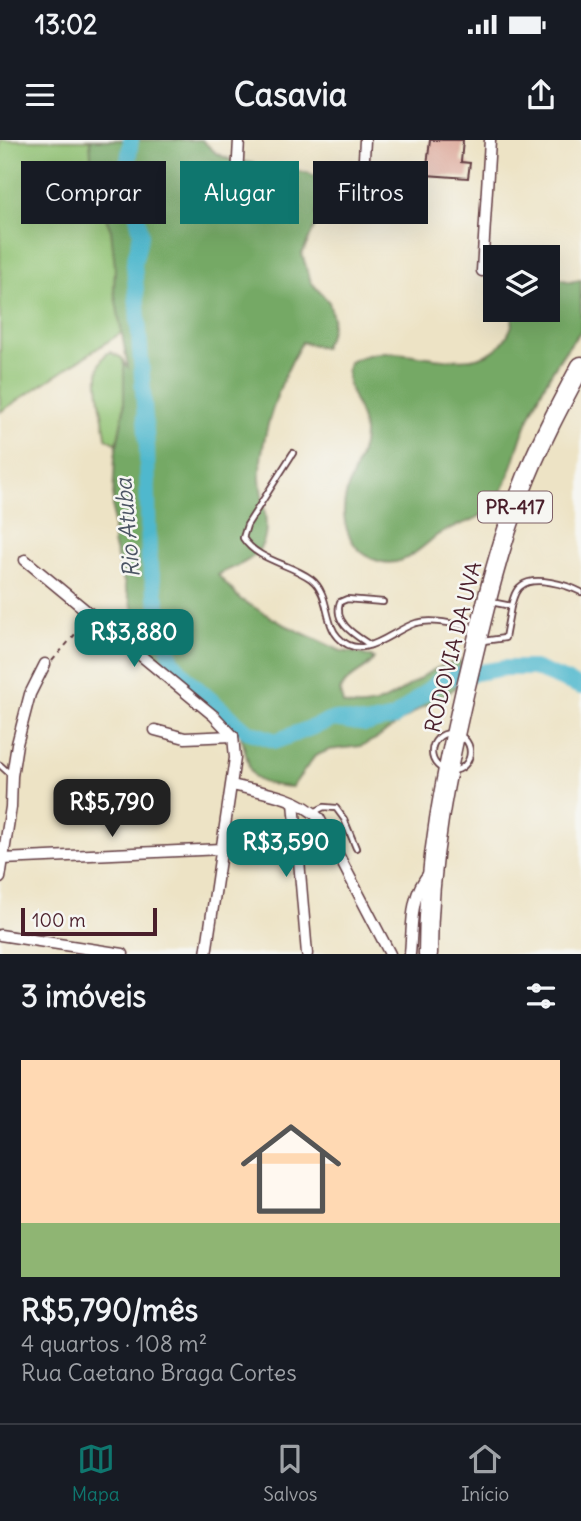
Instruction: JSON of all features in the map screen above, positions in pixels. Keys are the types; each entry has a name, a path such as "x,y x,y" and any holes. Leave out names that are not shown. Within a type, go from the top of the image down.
{"highway":[{"name":"RODOVIA DA UVA","path":"428,954 432,869 438,815 487,602 520,492 538,450 581,366"}],"street":[{"path":"238,161 239,140"},
{"path":"364,161 365,140"},
{"path":"482,271 491,140"},
{"path":"25,560 214,716 233,736 236,750 232,785 206,954"},
{"path":"0,878 17,744 30,694 46,664"},
{"path":"155,730 185,738 233,736"},
{"path":"232,785 294,802 313,812 324,826 390,954"},
{"path":"294,802 307,954"},
{"path":"3,859 222,849"},
{"path":"410,954 414,898 432,869"},
{"path":"0,935 123,954"}],"lane":[{"path":"293,453 247,525 243,538 250,549 316,584 321,590 337,636 350,646 373,646 416,623 437,622 477,642 505,638 511,606 518,588 527,582 536,581 581,592"},
{"path":"373,646 352,634 341,621 338,609 340,602 347,599 383,602"},
{"path":"487,602 511,606"},
{"path":"0,765 12,776"},
{"path":"313,812 324,807 337,808 356,848"}],"path":[{"path":"46,664 52,662 77,632 89,628 97,618"}],"green space":[{"path":"0,140 111,140 113,161 21,161 21,224 120,224 130,327 0,412"},
{"path":"90,140 202,140 217,154 237,161 180,161 180,224 299,224 299,171 313,176 313,224 316,224 302,254 311,282 329,302 333,318 330,334 323,348 302,342 274,404 260,470 266,522 264,541 250,559 218,575 240,599 283,624 341,651 374,658 344,684 340,690 343,704 367,706 378,703 436,669 459,660 461,663 455,688 450,692 422,707 376,739 361,746 329,750 315,756 292,787 264,783 257,779 249,767 240,734 157,664 144,639 126,589 113,543 113,498 115,456 124,409 124,363 128,367 114,290 115,266 108,224 166,224 166,161 91,161"},
{"path":"560,279 570,282 581,280 581,331 563,354 541,392 523,433 510,474 495,503 482,515 442,532 414,554 399,561 381,562 365,555 352,541 344,515 346,494 361,454 364,433 348,380 349,362 380,353 471,359 498,347 512,322 560,322"},
{"path":"110,352 122,358 124,363 124,409 117,444 106,438 98,379 103,358"}],"building":[{"path":"430,140 463,140 461,162 470,163 468,178 428,175"}],"waterway":[{"name":"Rio Atuba","path":"131,140 127,168 141,234 134,263 147,447 149,560 172,661 189,681 247,731 276,741 334,719 366,724 394,718 440,680 456,676 505,668 534,668 581,687"}]}
